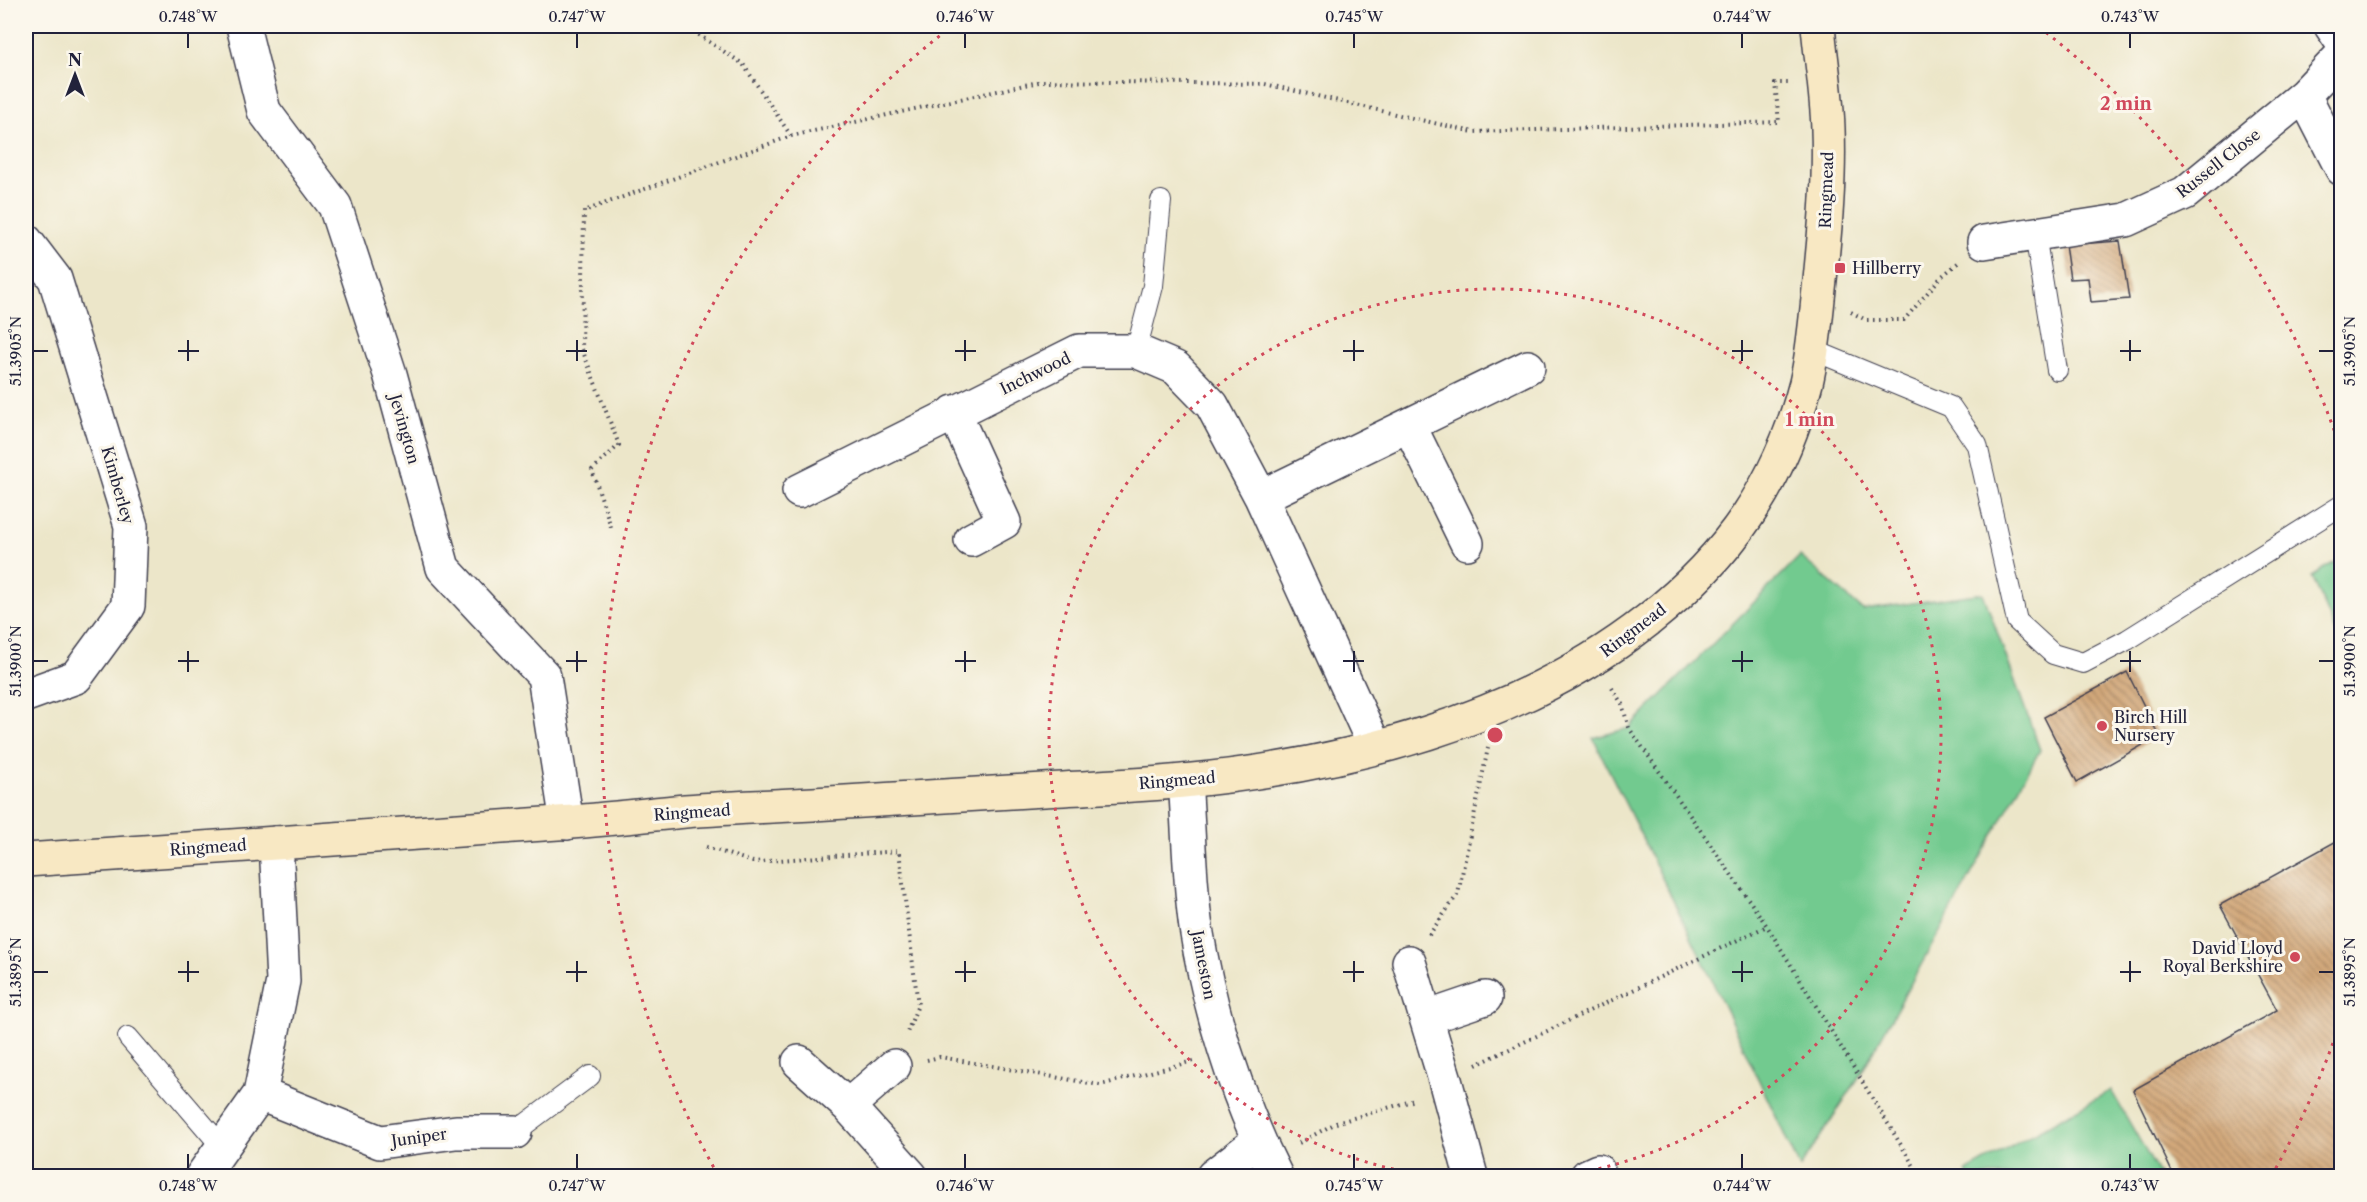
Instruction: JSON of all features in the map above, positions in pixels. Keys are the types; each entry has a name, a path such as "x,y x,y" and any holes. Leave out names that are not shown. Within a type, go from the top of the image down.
{"street":[{"name":"Jevington","path":"243,26 264,111 335,206 390,374 444,568 544,676 567,823"},
{"name":"Ringmead","path":"26,860 567,823 683,812 1185,781 1294,766 1375,747 1458,724 1510,702 1591,661 1624,639 1697,579 1723,551 1767,486 1785,445 1805,389 1813,350 1825,218 1828,129 1818,26"},
{"path":"2331,26 2342,42"},
{"name":"Russell Close","path":"1984,242 2126,220 2185,193 2304,95 2342,55"},
{"path":"2304,95 2342,169"},
{"name":"Kimberley","path":"26,241 56,279 131,526 128,606 76,677 26,695"},
{"name":"Inchwood","path":"799,490 1079,351 1136,351 1176,368 1212,405 1261,497 1375,747"},
{"path":"1261,497 1528,367"},
{"path":"954,412 1004,522 971,540"},
{"path":"1409,425 1467,543"},
{"name":"Jameston","path":"1185,781 1196,927 1218,1031 1267,1159"},
{"path":"202,1176 260,1094 283,981 276,843"},
{"path":"1409,962 1471,1176"},
{"path":"1426,1018 1485,998"},
{"path":"799,1062 848,1106 910,1176"},
{"path":"848,1106 894,1066"},
{"name":"Juniper","path":"260,1094 380,1142 456,1132 515,1132"},
{"path":"1213,1176 1267,1159"}],"lane":[{"path":"1136,351 1153,286 1161,201"},
{"path":"2035,234 2057,369"},
{"path":"1813,350 1951,407 1977,445 2018,621 2053,654 2084,663 2127,640 2342,505"},
{"path":"128,1037 223,1148"},
{"path":"515,1132 590,1076"}],"path":[{"path":"685,26 743,64 791,136"},
{"path":"611,527 592,470 619,445 582,349 585,211 791,136 1043,81 1265,84 1473,132 1779,122 1775,83 1824,83"},
{"path":"1851,312 1866,320 1904,320 1941,277 1984,242"},
{"path":"1613,689 1622,704 1629,728 1767,926 1920,1176"},
{"path":"1409,962 1458,894 1488,747"},
{"path":"683,812 685,840 753,862 899,851 918,1005 894,1066"},
{"path":"1267,1159 1336,1123 1423,1097 1445,1080 1767,926"},
{"path":"894,1066 940,1057 1100,1085 1226,1052"}],"green space":[{"path":"1800,556 1863,610 1983,593 2040,750 1859,1077 1800,1168 1701,957 1593,738 1629,728"},
{"path":"2341,558 2341,644 2312,576"},
{"path":"2111,1090 2160,1176 1968,1176 1966,1172"}],"building":[{"path":"2120,241 2129,299 2091,302 2088,278 2070,279 2065,245"},
{"name":"Birch Hill Nursery","path":"2127,672 2159,736 2077,782 2044,717"},
{"name":"David Lloyd Royal Berkshire","path":"2342,838 2342,1176 2174,1176 2133,1090 2277,1010 2220,905"}],"place":[{"name":"Hillberry","path":"1840,268"},
{"name":"Birch Hill Nursery","path":"2102,726"},
{"name":"David Lloyd Royal Berkshire","path":"2295,957"}]}
